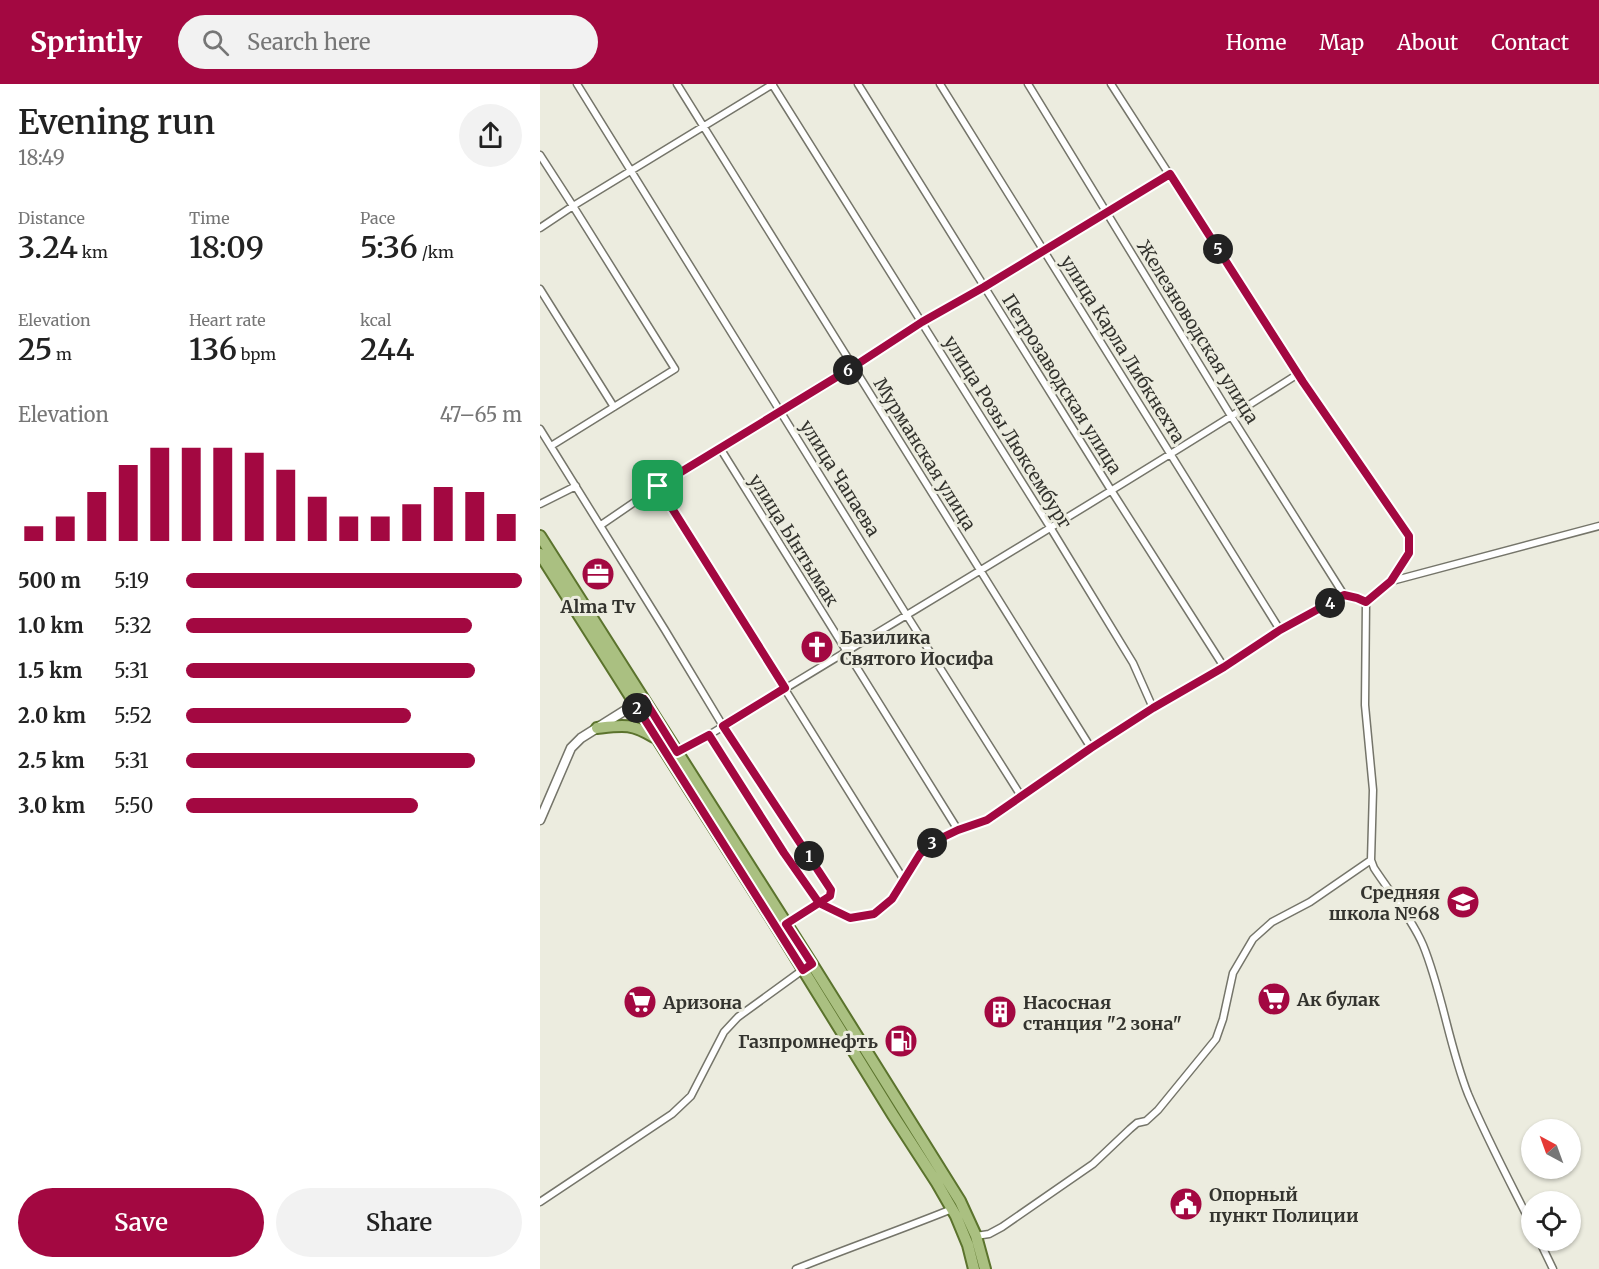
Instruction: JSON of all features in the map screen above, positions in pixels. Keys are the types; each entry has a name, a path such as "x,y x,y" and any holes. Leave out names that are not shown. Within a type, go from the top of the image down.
{"main road":[{"path":"540,536 639,702 656,738 960,1201 971,1238 985,1269"},
{"path":"540,554 639,702 677,752 786,924 892,1115 971,1238 974,1269"},
{"path":"597,728 624,724 656,738"}],"street":[{"name":"улица Чапаева","path":"577,84 1021,796"},
{"name":"Мурманская улица","path":"677,84 1091,748"},
{"path":"540,228 772,84"},
{"name":"улица Розы Люксембург","path":"772,84 1050,527 1133,663 1153,708"},
{"name":"Петрозаводская улица","path":"858,84 1224,667"},
{"name":"улица Карла Либкнехта","path":"940,84 1280,630"},
{"name":"Железноводская улица","path":"1028,84 1231,416 1344,595"},
{"path":"1112,84 1298,374 1409,536 1409,553 1391,581 1366,602 1365,705 1373,790 1371,860 1424,946 1467,1092 1521,1203"},
{"path":"540,155 675,369 551,446"},
{"path":"601,525 658,486 853,367 922,322 1170,174"},
{"path":"540,289 614,407"},
{"path":"677,752 709,735 1298,374"},
{"path":"540,429 723,726 831,890 830,896 786,924"},
{"name":"улица Ынтымак","path":"720,448 958,830"},
{"path":"540,504 576,486"},
{"path":"658,486 904,880"},
{"path":"1391,581 1599,526"},
{"path":"709,735 784,853 819,903 850,918 874,914 892,899 920,854 933,842 987,820 1091,748 1280,630 1344,595 1366,602"},
{"path":"540,820 571,748 581,738 639,702"},
{"path":"971,1238 989,1234 1002,1227 1093,1164 1137,1124 1146,1122 1216,1039 1233,973 1253,939 1272,922 1310,902 1371,860"},
{"path":"540,1202 672,1114 691,1096 724,1032 738,1017 808,967"},
{"path":"796,1269 952,1209"},
{"path":"1544,1251 1553,1269"}],"place":[{"name":"Alma Tv","path":"598,574"},
{"name":"Базилика Святого Иосифа","path":"817,647"},
{"name":"Средняя школа №68","path":"1463,902"},
{"name":"Ак булак","path":"1274,999"},
{"name":"Аризона","path":"640,1002"},
{"name":"Насосная станция \"2 зона\"","path":"1000,1012"},
{"name":"Газпромнефть","path":"901,1041"},
{"name":"Опорный пункт Полиции","path":"1186,1204"}],"route":[{"path":"658,486 785,688 723,726 831,890 830,896 819,903 786,924 812,964 803,970 635,704 644,699 677,752 709,735 784,853 819,903 850,918 874,914 892,899 920,854 933,842 987,820 1091,748 1280,630 1344,595 1366,602 1391,581 1409,553 1409,536 1303,382 1170,174 922,322 853,367 658,486"}]}
